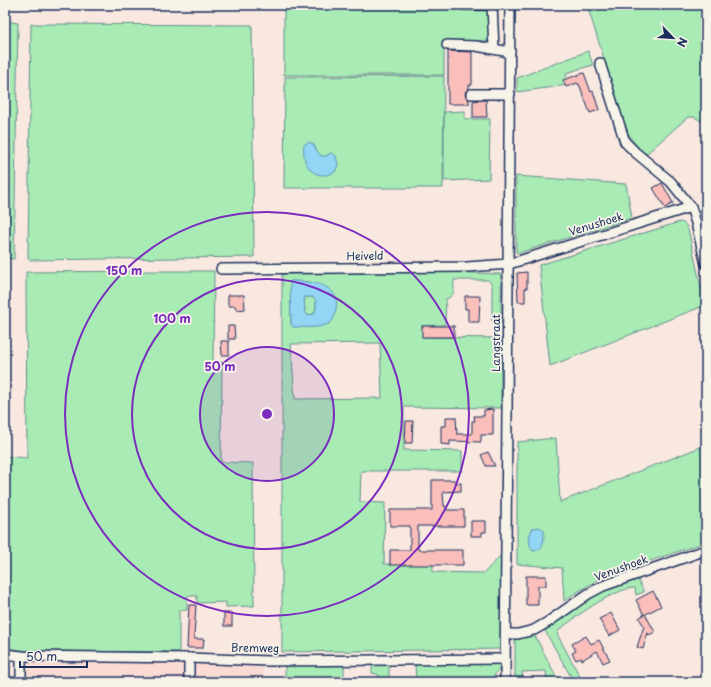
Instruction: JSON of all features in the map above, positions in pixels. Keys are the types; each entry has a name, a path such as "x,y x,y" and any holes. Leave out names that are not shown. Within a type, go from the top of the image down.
{"street":[{"path":"464,5 492,5 494,49"},
{"name":"Langstraat","path":"505,682 510,5"},
{"path":"447,45 476,46 510,52"},
{"path":"600,63 625,142 671,182 691,207 706,264"},
{"path":"471,94 510,94"},
{"name":"Venushoek","path":"509,264 691,207"},
{"name":"Heiveld","path":"221,269 467,267 509,264"},
{"name":"Venushoek","path":"506,634 522,633 534,630 588,594 603,586 706,550"},
{"name":"Bremweg","path":"5,654 21,656 189,658 269,661 505,659"},
{"path":"21,656 21,682"},
{"path":"189,658 189,682"}],"shaded area":[{"path":"22,662 263,662 263,682 22,682"}],"green space":[{"path":"284,5 495,5 496,41 444,41 444,75 284,75"},
{"path":"587,5 706,5 706,120 703,122 694,117 688,117 646,154 640,149 626,128"},
{"path":"5,21 18,23 14,259 5,258"},
{"path":"31,24 252,25 254,257 29,260"},
{"path":"588,51 593,65 566,73 568,85 517,92 517,78"},
{"path":"444,76 443,188 284,188 285,77"},
{"path":"465,111 465,119 490,119 489,179 444,181 444,112"},
{"path":"516,176 626,184 632,218 519,253 516,252"},
{"path":"680,222 685,224 689,233 706,305 550,366 539,265"},
{"path":"214,271 213,361 222,362 221,462 253,463 254,606 226,607 226,602 197,603 197,596 187,596 187,610 179,611 179,652 28,651 5,648 5,456 27,458 26,272"},
{"path":"446,272 501,274 501,324 492,321 492,284 488,280 454,280 453,293 446,299 445,325 423,326 424,337 501,338 501,408 404,407 404,450 462,451 462,471 361,471 360,502 385,503 384,564 433,564 433,572 484,573 501,555 501,649 282,652 282,274","holes":["291,281 308,282 333,320 319,326 291,324","380,343 382,398 295,399 291,344"]},
{"path":"305,297 313,297 316,301 314,314 308,315 305,313"},
{"path":"556,438 560,502 706,445 706,542 603,577 564,601 562,568 517,564 517,442"},
{"path":"637,578 644,592 636,595 635,588 632,588 614,594 579,615 559,630 557,634 583,682 574,682 545,631 576,605 606,589"},
{"path":"534,634 559,682 547,682 546,671 522,672 523,682 515,682 515,638"},
{"path":"285,664 344,664 344,682 285,682"},
{"path":"372,664 389,664 389,682 379,682 379,675 372,673"},
{"path":"415,664 500,664 500,668 489,682 416,682"}],"water":[{"path":"309,142 314,145 321,156 326,156 331,153 336,156 338,165 335,172 326,175 319,175 310,170 304,156 304,145"},
{"path":"290,281 322,285 334,294 336,309 330,323 312,327 293,327 291,324","holes":["305,297 313,297 316,301 316,308 314,314 308,315 305,313 304,300"]},
{"path":"539,527 544,530 543,544 537,551 533,551 529,543 529,537 533,528"}],"building":[{"path":"448,51 472,52 472,85 469,85 469,88 465,94 469,100 469,104 448,104"},
{"path":"584,73 591,92 593,91 599,110 590,113 579,84 577,83 566,87 563,80"},
{"path":"486,100 487,117 473,117 473,101"},
{"path":"662,183 673,203 665,208 653,188"},
{"path":"527,272 525,302 518,302 517,273"},
{"path":"228,295 244,295 245,309 237,310 235,306 228,306"},
{"path":"465,296 480,296 479,322 468,322 468,309 465,309"},
{"path":"228,326 234,326 235,339 228,339"},
{"path":"422,326 454,326 454,337 422,337"},
{"path":"221,341 229,341 229,355 222,355"},
{"path":"493,409 493,435 481,435 481,442 450,441 450,445 441,444 441,426 446,426 446,417 456,417 457,434 472,434 472,421 475,421 474,416 484,416 484,410"},
{"path":"406,421 413,421 412,443 405,443"},
{"path":"488,452 495,466 486,466 481,455"},
{"path":"432,480 455,480 455,483 461,483 461,491 443,492 444,506 446,506 446,510 464,510 464,526 418,526 418,550 463,550 463,565 390,565 390,550 410,550 410,526 390,526 390,510 432,510"},
{"path":"471,521 486,521 486,532 482,532 482,536 471,536"},
{"path":"526,576 546,576 546,586 538,586 538,605 526,605"},
{"path":"653,591 661,606 644,615 636,600"},
{"path":"189,605 196,605 194,636 195,639 204,639 203,648 187,648"},
{"path":"224,613 232,613 232,626 224,626"},
{"path":"611,613 620,630 609,636 599,619"},
{"path":"645,614 655,632 649,635 648,633 643,649 637,647 644,626 639,618"},
{"path":"586,636 591,644 599,640 610,660 603,663 597,651 582,660 581,658 576,660 572,653 576,651 572,644"}]}
